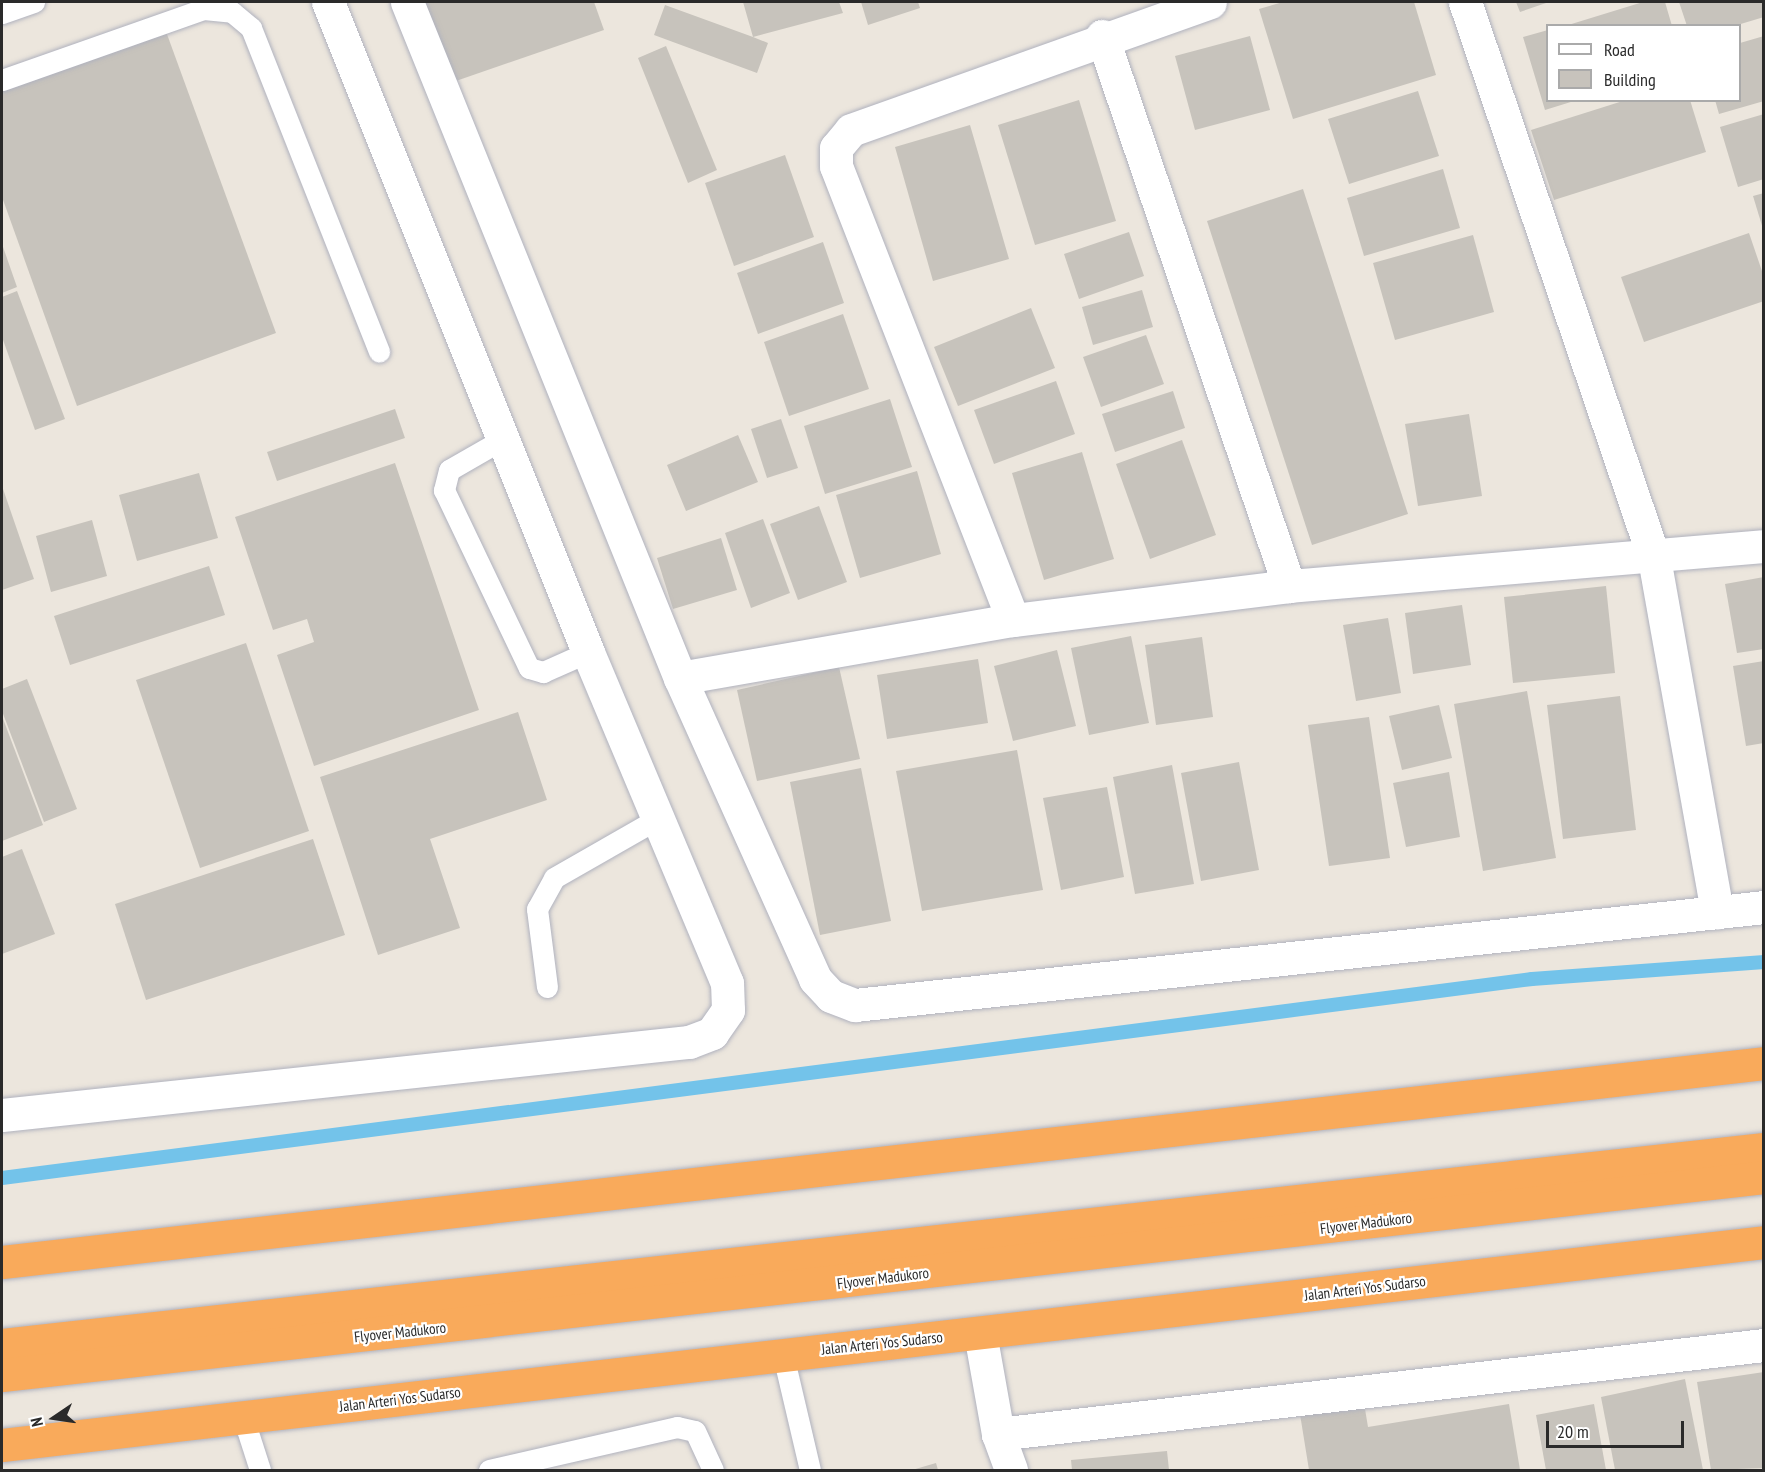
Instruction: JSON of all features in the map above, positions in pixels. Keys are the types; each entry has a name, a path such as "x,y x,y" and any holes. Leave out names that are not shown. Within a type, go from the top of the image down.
{"highway":[{"path":"2,1262 1764,1063"},
{"name":"Flyover Madukoro","path":"2,1345 1764,1149"},
{"name":"Flyover Madukoro","path":"2,1375 1764,1177"},
{"name":"Jalan Arteri Yos Sudarso","path":"2,1445 1764,1242"}],"street":[{"path":"2,1115 701,1038 726,1017 727,982 588,652 328,2"},
{"path":"407,2 680,678 815,979 840,1002 855,1005 1764,907"},
{"path":"1013,620 835,156 851,130 1102,36 1210,2"},
{"path":"1465,2 1654,558 1717,912"},
{"path":"1102,36 1289,586"},
{"path":"680,678 1013,620 1289,586 1654,558 1764,546"},
{"path":"980,1332 998,1434 1011,1470"},
{"path":"998,1434 1764,1345"}],"lane":[{"path":"2,13 34,2"},
{"path":"2,80 204,9 232,12 251,28 379,352"},
{"path":"503,439 449,470 444,490 529,668 543,672 588,652"},
{"path":"547,987 537,909 554,878 657,819"},
{"path":"783,1354 810,1470"},
{"path":"243,1417 260,1470"},
{"path":"489,1470 676,1427 696,1431 713,1470"}],"building":[{"path":"425,2 594,2 604,30 453,82"},
{"path":"743,2 839,2 843,13 753,37"},
{"path":"861,2 918,2 920,8 868,25"},
{"path":"1283,2 1414,2 1436,75 1293,119 1259,9"},
{"path":"1516,2 1549,2 1520,12"},
{"path":"1643,2 1665,2 1671,24 1572,24"},
{"path":"1679,2 1764,2 1764,17 1741,24 1686,24"},
{"path":"665,5 768,43 757,73 654,35"},
{"path":"164,26 276,333 77,406 2,197 2,86"},
{"path":"1546,31 1546,102 1571,102 1545,110 1523,37"},
{"path":"1250,36 1270,110 1195,130 1175,56"},
{"path":"1764,36 1764,101 1719,114 1716,102 1741,102 1741,43"},
{"path":"666,46 717,170 688,183 638,58"},
{"path":"1418,91 1439,156 1349,184 1328,119"},
{"path":"1079,100 1116,221 1035,245 998,125"},
{"path":"1620,102 1691,102 1706,152 1554,200 1531,130"},
{"path":"1764,114 1764,179 1738,187 1720,127"},
{"path":"970,125 1009,259 933,281 895,147"},
{"path":"785,155 814,237 734,266 705,183"},
{"path":"1443,169 1460,228 1364,256 1347,198"},
{"path":"1303,189 1408,514 1312,545 1207,221"},
{"path":"1764,193 1764,229 1763,229 1753,196"},
{"path":"1129,232 1144,276 1079,299 1064,254"},
{"path":"1749,233 1764,277 1764,301 1644,342 1621,277"},
{"path":"1473,235 1494,312 1395,340 1373,263"},
{"path":"823,242 844,303 758,334 737,273"},
{"path":"2,244 17,287 2,293"},
{"path":"1142,290 1153,327 1093,345 1082,307"},
{"path":"17,291 65,419 35,430 2,337 2,297"},
{"path":"1031,308 1055,368 958,406 934,347"},
{"path":"843,314 869,389 789,416 764,342"},
{"path":"1146,335 1164,384 1101,407 1083,357"},
{"path":"1056,381 1075,434 994,464 974,410"},
{"path":"1173,391 1185,428 1115,452 1102,414"},
{"path":"890,399 912,467 825,494 804,426"},
{"path":"395,409 405,438 277,481 267,452"},
{"path":"1469,414 1482,496 1418,506 1405,424"},
{"path":"781,419 798,468 767,478 751,429"},
{"path":"738,435 758,482 686,511 667,465"},
{"path":"1182,440 1216,535 1150,559 1116,464"},
{"path":"1082,452 1114,559 1044,580 1012,473"},
{"path":"395,463 479,710 314,766 277,655 314,642 307,619 273,630 235,517"},
{"path":"917,471 941,554 860,578 836,495"},
{"path":"199,473 218,538 137,561 119,495"},
{"path":"2,486 34,579 2,590"},
{"path":"819,506 847,582 798,600 770,524"},
{"path":"763,519 790,593 751,608 725,533"},
{"path":"92,520 107,576 51,592 36,536"},
{"path":"721,538 737,590 673,609 657,558"},
{"path":"209,566 225,615 70,665 54,616"},
{"path":"1764,577 1764,649 1737,653 1725,584"},
{"path":"1606,586 1615,673 1513,683 1504,597"},
{"path":"1462,605 1471,665 1413,674 1405,613"},
{"path":"1388,618 1401,693 1356,701 1343,625"},
{"path":"1131,636 1149,723 1089,735 1071,648"},
{"path":"1202,637 1213,717 1156,725 1145,645"},
{"path":"246,643 309,831 200,868 136,680"},
{"path":"1057,650 1076,726 1013,741 994,666"},
{"path":"978,659 988,723 887,739 877,675"},
{"path":"1764,661 1764,743 1746,746 1733,666"},
{"path":"839,667 860,759 757,781 737,690"},
{"path":"27,679 77,809 44,822 2,711 2,689"},
{"path":"1527,691 1556,858 1483,871 1454,704"},
{"path":"1620,696 1636,830 1563,839 1547,705"},
{"path":"1439,705 1452,758 1402,770 1389,716"},
{"path":"518,712 547,800 430,839 460,928 378,955 320,777"},
{"path":"2,716 43,825 2,841"},
{"path":"1369,717 1390,858 1329,866 1308,725"},
{"path":"1017,750 1043,890 922,911 896,771"},
{"path":"1239,762 1259,870 1201,881 1181,773"},
{"path":"1172,765 1194,884 1135,894 1113,777"},
{"path":"861,768 891,921 820,935 790,782"},
{"path":"1449,772 1460,837 1406,847 1393,783"},
{"path":"1107,787 1124,877 1061,890 1043,798"},
{"path":"313,839 345,935 146,1000 115,904"},
{"path":"22,849 55,934 2,954 2,857"},
{"path":"1764,1372 1764,1468 1711,1470 1697,1382"},
{"path":"1685,1379 1703,1470 1615,1470 1601,1397"},
{"path":"1363,1397 1368,1427 1509,1404 1520,1470 1309,1470 1299,1408"},
{"path":"1594,1404 1606,1470 1546,1470 1536,1415"},
{"path":"1167,1451 1169,1470 1072,1470 1071,1460"},
{"path":"936,1463 938,1470 912,1470"}],"waterway":[{"path":"2,1178 1532,979 1764,962"}]}
